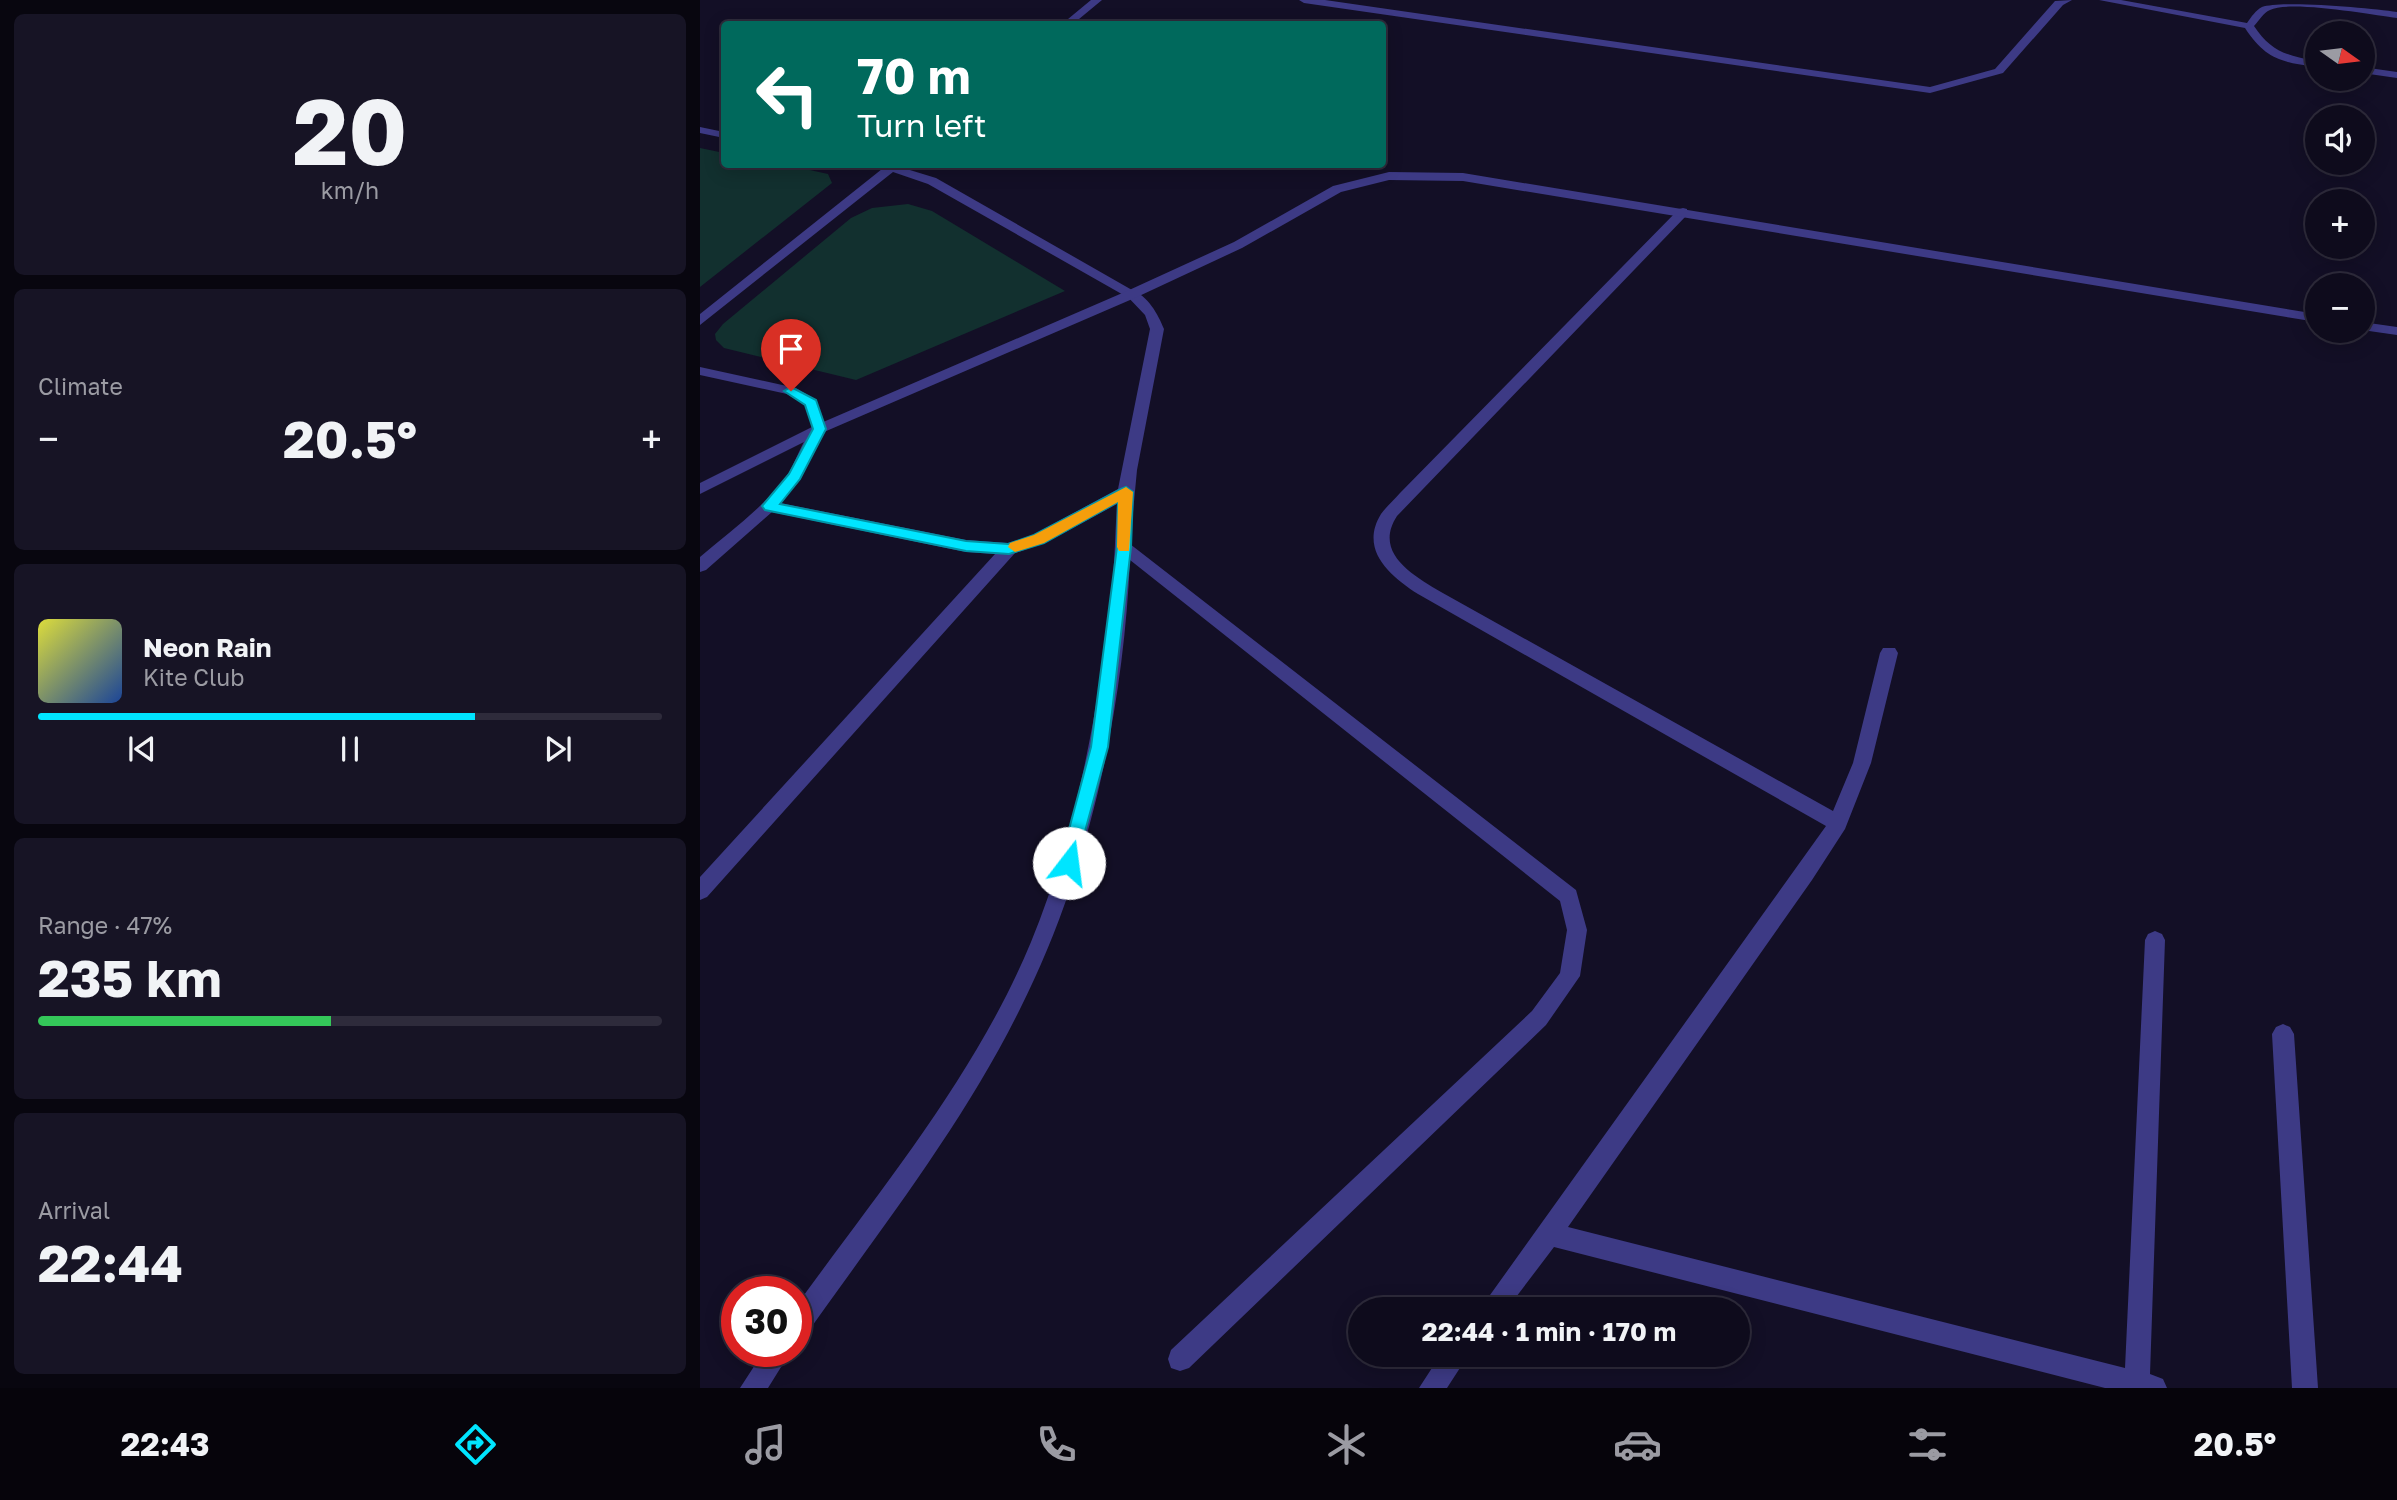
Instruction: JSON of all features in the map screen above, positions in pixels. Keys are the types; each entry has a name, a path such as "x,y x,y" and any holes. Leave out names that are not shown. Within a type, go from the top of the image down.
{"street":[{"path":"1071,21 1097,0"},
{"path":"1304,0 1930,90 1999,71 2059,3 2067,0"},
{"path":"2104,0 2249,26 2262,46 2276,56 2305,62"},
{"path":"2249,26 2266,7 2283,2 2304,2 2397,15"},
{"path":"2375,72 2397,75"},
{"path":"700,130 721,134"},
{"path":"700,321 892,168"},
{"path":"812,1304 950,1107 996,1033 1034,960 1062,886 1100,747 1124,547 1126,492 1157,329 1151,314 1132,294 932,181 900,168"},
{"path":"700,489 819,429 1132,294 1238,244 1337,189 1389,176 1464,177 2305,316"},
{"path":"1683,212 1405,497 1386,519 1381,544 1394,572 1838,823"},
{"path":"2375,328 2397,331"},
{"path":"700,371 791,391 811,402 819,429 795,476 769,506 700,566"},
{"path":"769,506 966,546 1009,549 1039,539 1126,492"},
{"path":"1124,547 1569,897 1577,930 1570,976 1539,1018 1180,1359"},
{"path":"700,891 1009,549"},
{"path":"1501,1297 1549,1234 1805,874 1838,823 1862,763 1889,653"},
{"path":"1549,1234 2145,1386 2155,940"},
{"path":"2283,1034 2305,1388"},
{"path":"753,1388 768,1367"},
{"path":"1432,1388 1447,1367"}],"green space":[{"path":"700,148 721,152 721,168 801,168 828,174 832,183 700,287"},
{"path":"908,204 932,211 1065,291 856,380 724,348 716,340 715,334 723,324 851,218 872,208"}],"slow traffic":[{"path":"1015,547 1039,539 1126,492 1124,547"}],"route":[{"path":"791,391 811,402 819,429 795,476 769,506 966,546 1009,549 1039,539 1126,492 1124,547 1100,747 1069,863"}]}
